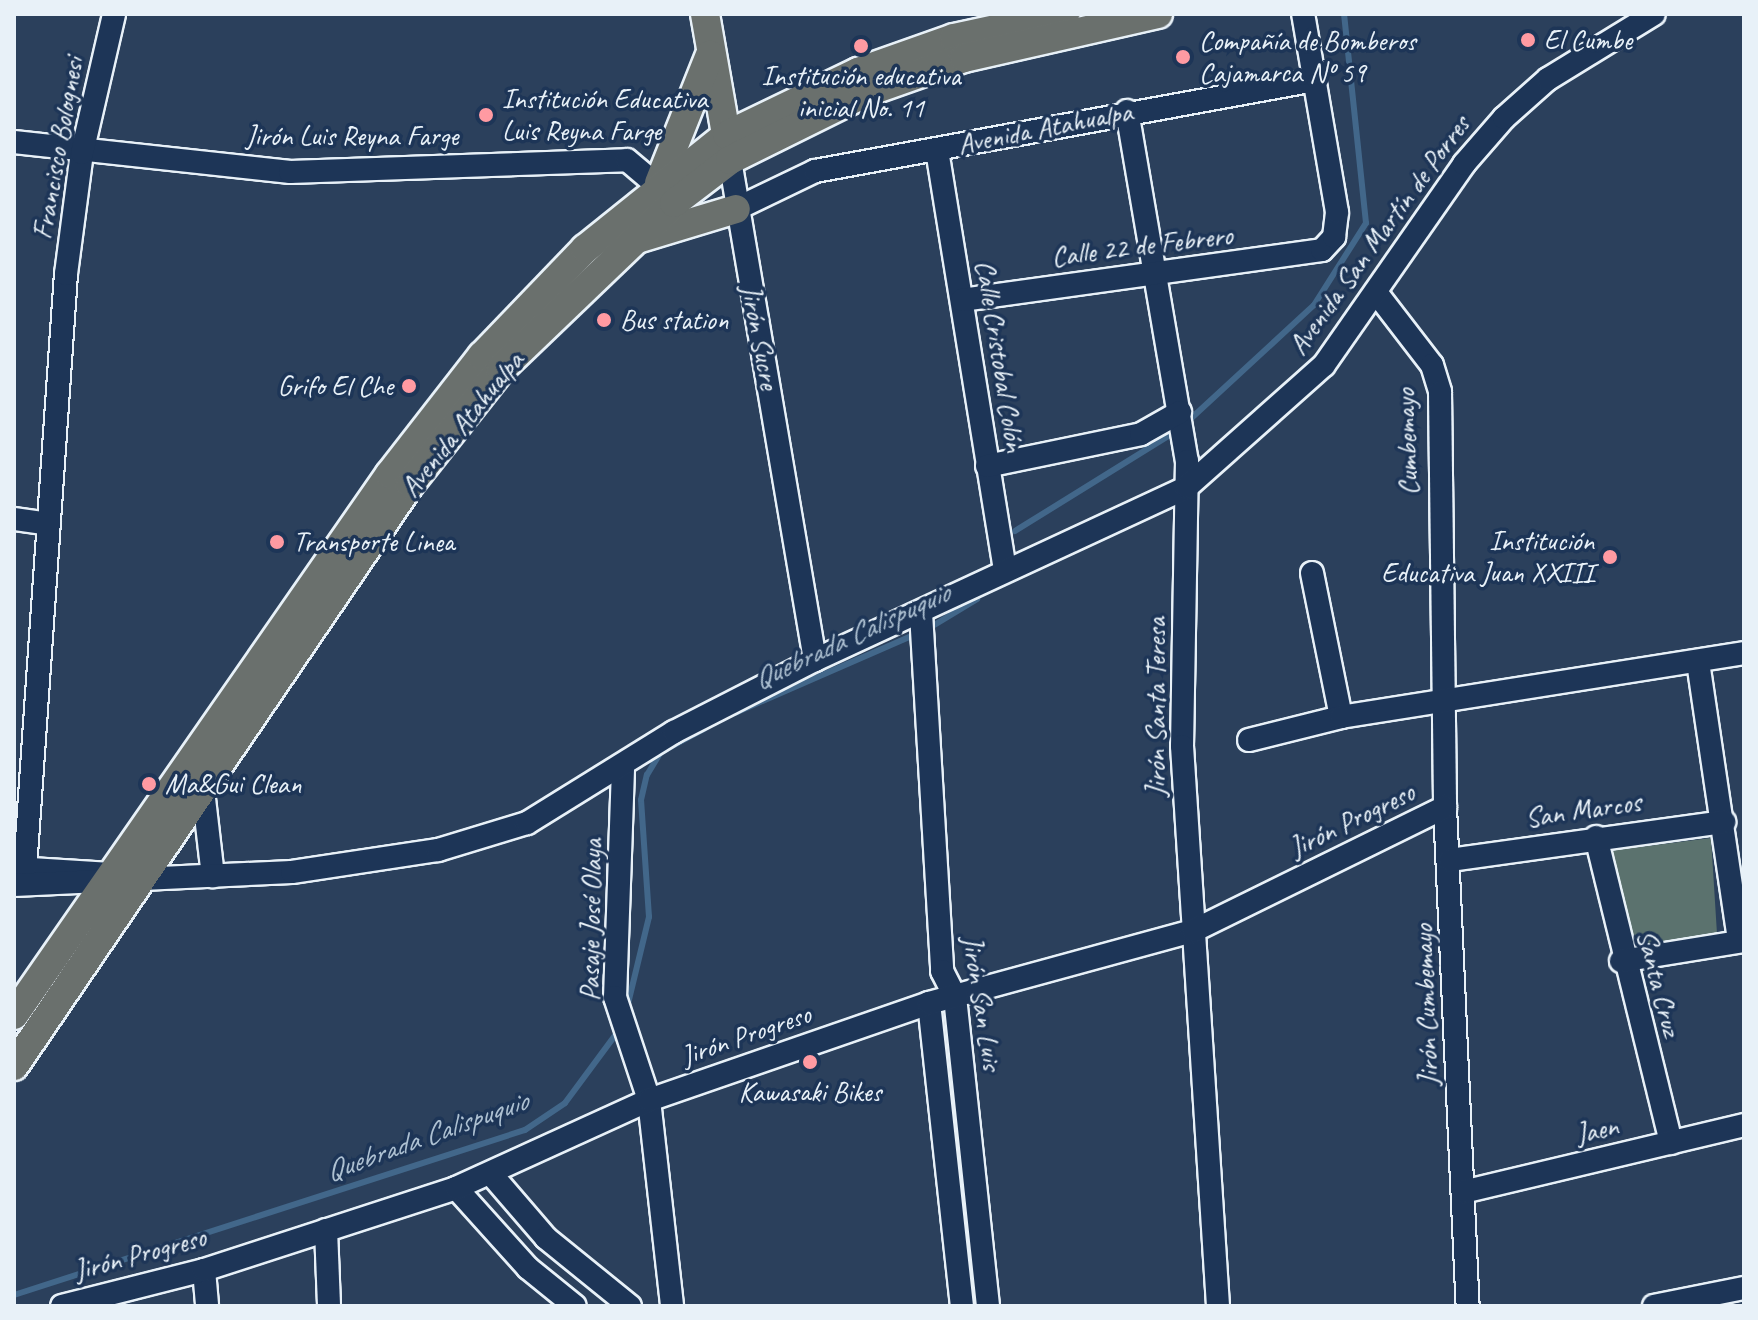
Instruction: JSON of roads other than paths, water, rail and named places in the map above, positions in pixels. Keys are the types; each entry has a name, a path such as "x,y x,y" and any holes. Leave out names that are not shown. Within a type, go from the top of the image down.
{"main road":[{"name":"Jirón Sucre","path":"705,14 728,148"},
{"name":"Avenida Atahualpa","path":"14,1015 105,877 482,356 667,193 728,148 858,72 954,38 1065,14"},
{"name":"Avenida Atahualpa","path":"728,148 905,77 1158,14"},
{"path":"667,193 710,55"},
{"name":"Avenida Atahualpa","path":"14,1066 410,484 492,380 639,238 667,193"},
{"path":"639,238 736,209"}],"street":[{"name":"Francisco Bolognesi","path":"18,874 82,153 114,14"},
{"path":"1303,14 1315,80"},
{"name":"Avenida San Martín de Porres","path":"18,874 141,879 213,876 438,850 527,823 623,769 674,732 815,660 922,618 1005,571 1187,487 1304,386 1378,295 1464,164 1504,118 1548,79 1654,14"},
{"name":"Avenida Atahualpa","path":"736,209 786,180 1127,111 1315,80"},
{"name":"Calle 22 de Febrero","path":"962,300 1315,254 1328,245 1337,212 1315,80"},
{"name":"Jirón Santa Teresa","path":"1127,111 1186,442 1182,746 1218,1306"},
{"name":"Jirón Luis Reyna Farge","path":"14,142 82,153 290,172 627,160 667,193"},
{"name":"Jirón Sucre","path":"728,148 815,660"},
{"name":"Calle Cristobal Colón","path":"937,150 1005,571"},
{"name":"Cumbemayo","path":"1378,295 1432,365 1440,392 1442,701"},
{"path":"987,466 1141,434 1180,413"},
{"path":"14,519 49,524"},
{"path":"1312,573 1341,717"},
{"name":"Jirón San Luis","path":"922,618 942,971 955,997 988,1306"},
{"path":"1249,740 1341,717 1744,653"},
{"path":"1621,961 1742,941 1698,662"},
{"name":"Jirón Cumbemayo","path":"1442,701 1468,1306"},
{"name":"Pasaje José Olaya","path":"623,769 618,1008 649,1100 672,1306"},
{"path":"203,790 213,876"},
{"name":"Jirón Progreso","path":"62,1306 94,1301 204,1270 456,1188 649,1100 929,1003 1193,931 1445,807"},
{"name":"San Marcos","path":"1450,860 1596,837 1724,822"},
{"name":"Santa Cruz","path":"1596,837 1621,961 1671,1143"},
{"name":"Jirón San Luis","path":"929,1003 962,1306"},
{"name":"Jaen","path":"1463,1192 1744,1125"},
{"path":"491,1174 546,1238 630,1306"},
{"path":"456,1188 528,1268 575,1306"},
{"path":"326,1230 329,1306"},
{"path":"204,1270 207,1306"},
{"path":"1654,1306 1730,1296"}],"waterway":[{"path":"1185,424 1314,305 1366,223 1344,14"},
{"name":"Quebrada Calispuquio","path":"1015,531 1176,431"},
{"path":"926,630 977,599"},
{"name":"Quebrada Calispuquio","path":"735,713 916,634"},
{"name":"Quebrada Calispuquio","path":"626,1012 649,917 641,800 647,775 661,752 704,729"},
{"name":"Quebrada Calispuquio","path":"14,1295 525,1130 565,1103 619,1030"}],"place":[{"name":"El Cumbe","path":"1528,40"},
{"name":"Institución educativa inicial No. 11","path":"861,46"},
{"name":"Compañía de Bomberos Cajamarca Nº 59","path":"1183,57"},
{"name":"Institución Educativa Luis Reyna Farge","path":"486,115"},
{"name":"Bus station","path":"604,320"},
{"name":"Grifo El Che","path":"409,386"},
{"name":"Transporte Linea","path":"277,542"},
{"name":"Institución Educativa Juan XXIII","path":"1610,557"},
{"name":"Ma&Gui Clean","path":"149,784"},
{"name":"Kawasaki Bikes","path":"810,1062"}]}
